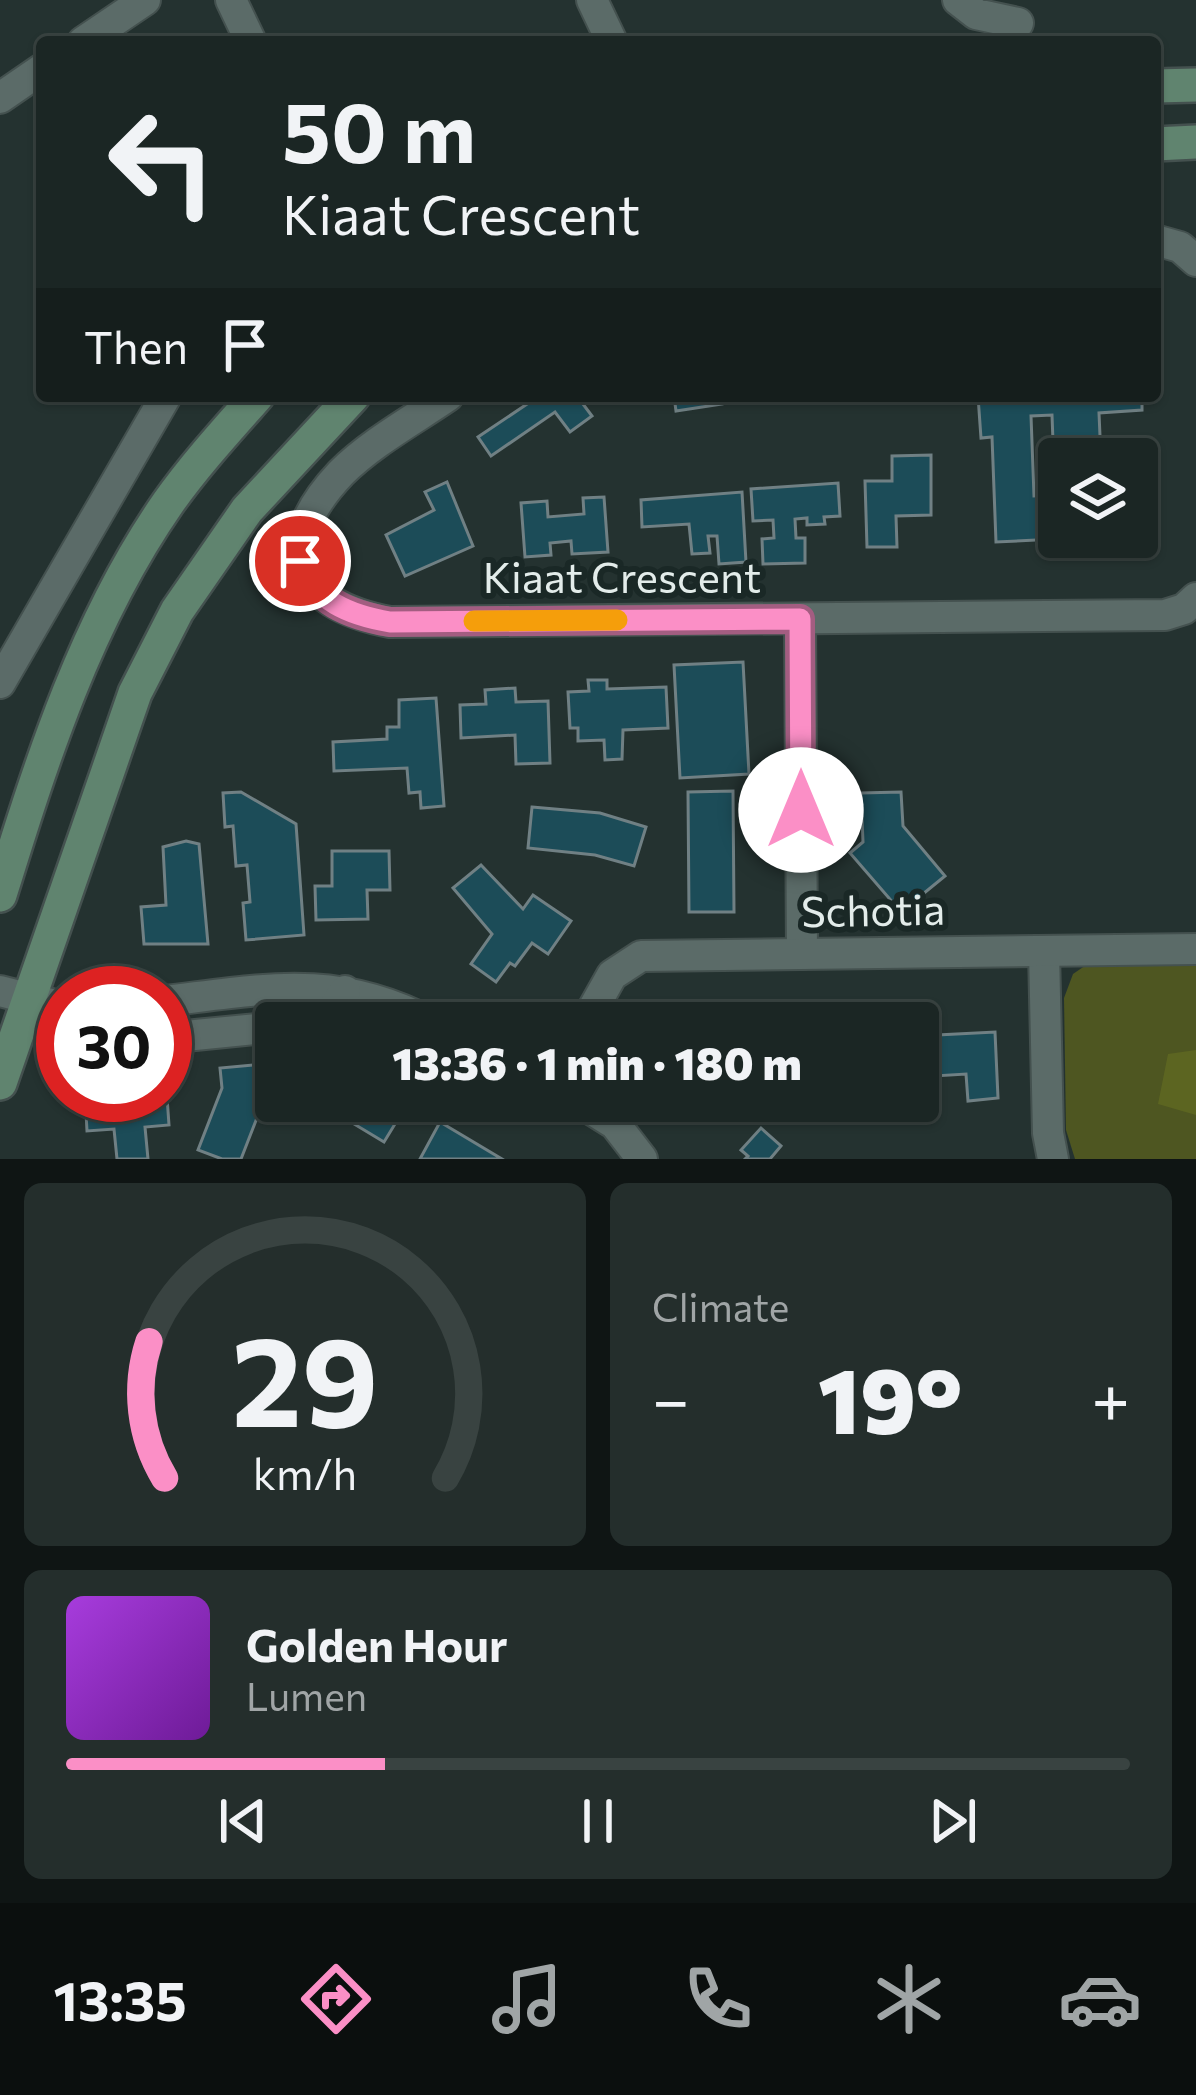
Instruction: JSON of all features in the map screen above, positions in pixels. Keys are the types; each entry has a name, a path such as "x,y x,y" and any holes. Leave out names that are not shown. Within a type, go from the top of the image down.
{"main road":[{"path":"1161,86 1196,85"},
{"path":"1161,144 1196,142"},
{"path":"0,895 50,737 107,606 166,506 252,402"},
{"path":"0,1083 14,995 135,693 177,611 247,509 347,402"}],"street":[{"path":"92,36 146,0"},
{"path":"231,0 248,36"},
{"path":"592,0 609,36"},
{"path":"958,0 976,14 1018,23"},
{"path":"0,98 36,73"},
{"path":"1161,242 1180,247 1196,261"},
{"path":"0,682 163,402"},
{"name":"Kiaat Crescent","path":"440,402 344,470 328,489 300,544 306,577 320,595 364,617 390,622 1165,615 1196,598"},
{"path":"800,619 802,954"},
{"name":"Schotia","path":"596,1002 611,974 641,956 1196,949"},
{"path":"1043,951 1048,1133 1053,1159"},
{"path":"192,998 313,987 386,1002"},
{"path":"337,1002 344,992"},
{"path":"192,1035 255,1029"},
{"path":"612,1122 642,1159"}],"green space":[{"path":"1196,960 1196,1159 1075,1159 1066,1130 1064,998 1073,974 1089,963"},
{"path":"1196,1050 1196,1115 1158,1104 1168,1054"}],"building":[{"path":"530,402 582,402 592,416 570,432 555,412 491,456 478,437"},
{"path":"675,402 722,402 722,404 676,411"},
{"path":"978,402 1142,402 1142,410 1099,413 1100,438 1053,438 1052,415 1031,416 1038,540 996,542 992,437 981,438"},
{"path":"931,455 931,515 896,516 897,547 867,547 865,481 892,481 892,456"},
{"path":"447,482 473,546 405,576 386,535 434,510 425,492"},
{"path":"838,483 840,516 824,517 825,524 807,525 807,518 795,519 796,538 805,538 805,563 763,564 762,539 774,538 773,520 753,521 751,489"},
{"path":"742,492 746,562 719,564 717,536 708,536 710,553 692,554 689,524 642,527 641,500"},
{"path":"604,497 608,552 572,554 571,541 550,543 551,555 525,557 521,503 547,501 548,517 584,514 583,498"},
{"path":"743,662 749,774 680,778 674,665"},
{"path":"588,680 607,680 607,689 666,687 668,728 623,730 622,759 605,760 604,740 578,741 578,728 570,728 568,692 589,691"},
{"path":"515,688 516,702 548,701 550,763 516,764 515,735 461,738 460,705 486,704 485,690"},
{"path":"436,698 444,806 421,808 420,792 409,793 407,768 334,771 333,742 387,739 387,727 399,727 399,700"},
{"path":"733,791 734,912 689,912 688,792"},
{"path":"241,792 296,824 304,935 246,940 247,865 236,866 233,826 225,827 223,793"},
{"path":"901,792 903,826 945,876 901,912 850,853 863,842 861,793"},
{"path":"532,807 600,813 646,827 634,866 595,855 528,848"},
{"path":"186,841 199,844 208,944 144,944 141,907 166,905 163,847"},
{"path":"332,851 389,851 390,890 367,890 368,919 316,920 315,886 332,886"},
{"path":"481,865 523,909 533,895 571,921 548,954 532,943 496,982 471,964 492,934 453,888"},
{"path":"995,1032 998,1098 968,1101 966,1074 939,1076 939,1035"},
{"path":"255,1065 255,1122 241,1159 222,1159 198,1150 222,1088 220,1068"},
{"path":"86,1122 169,1122 145,1127 148,1159 117,1159 114,1129 87,1131"},
{"path":"351,1122 396,1122 384,1142"},
{"path":"440,1122 502,1159 420,1159"},
{"path":"761,1128 781,1146 770,1159 745,1159 748,1156 741,1150"}],"slow traffic":[{"path":"474,621 617,620"}],"route":[{"path":"300,561 320,595 345,610 390,622 800,619 801,810"}]}
